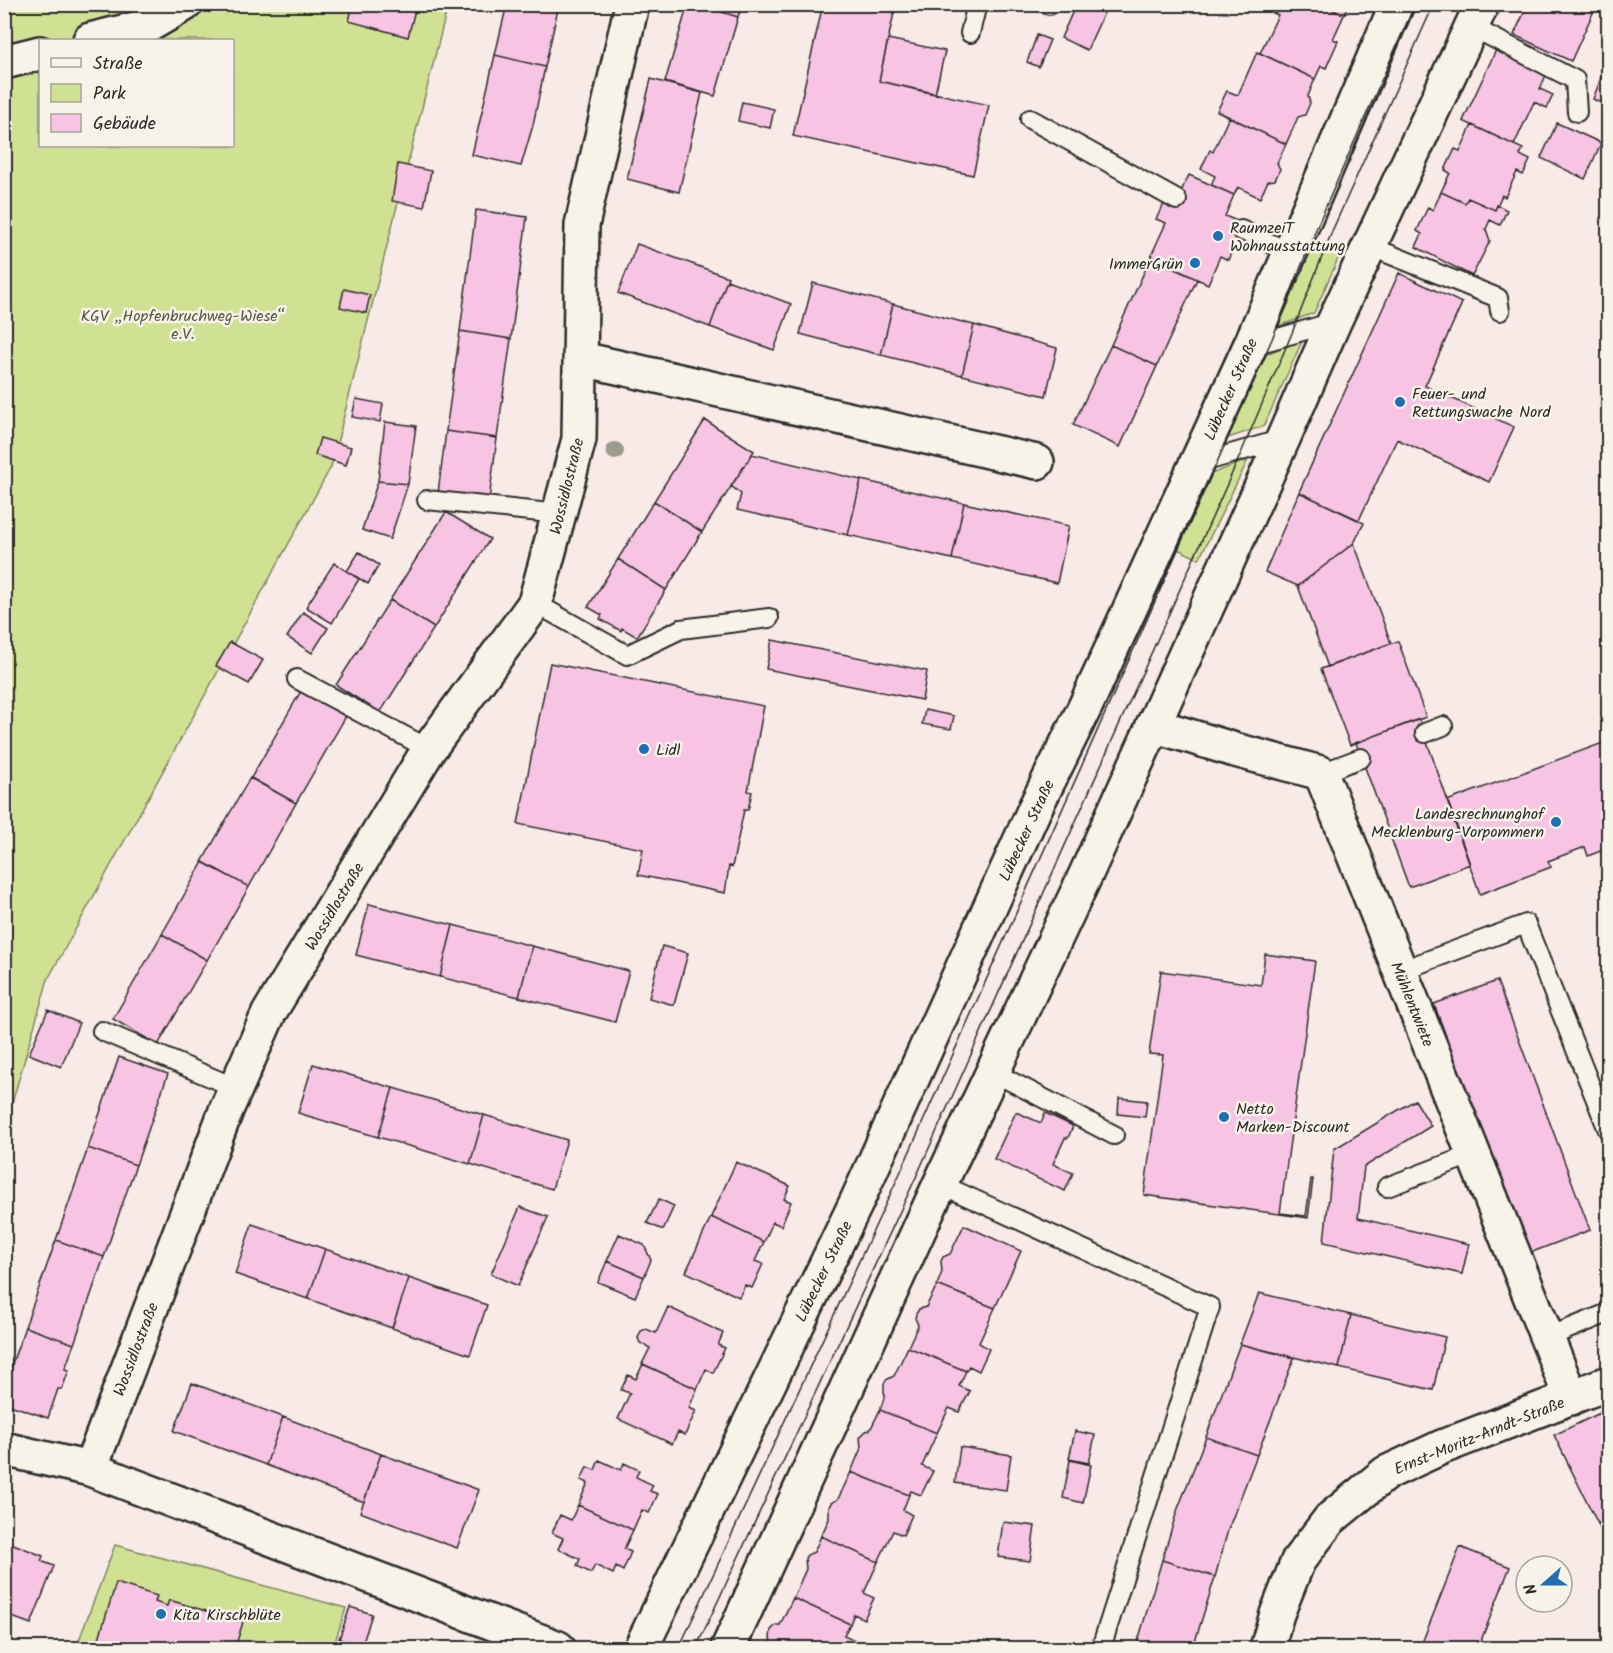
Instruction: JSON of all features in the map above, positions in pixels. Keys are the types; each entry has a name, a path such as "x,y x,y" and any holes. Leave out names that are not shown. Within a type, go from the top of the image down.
{"street":[{"path":"94,39 147,26 185,4"},
{"name":"Wossidlostraße","path":"90,1469 236,1088 269,1013 429,749 535,603 579,439 582,359 582,225 632,4"},
{"name":"Lübecker Straße","path":"641,1648 856,1203 1035,808 1086,705 1250,346 1397,4"},
{"path":"728,1648 1153,725 1334,322 1477,16"},
{"path":"4,62 39,53"},
{"path":"582,359 1036,462"},
{"path":"1153,725 1322,773"},
{"name":"Mühlentwiete","path":"1322,773 1571,1398"},
{"name":"Ernst-Moritz-Arndt-Straße","path":"1267,1648 1277,1614 1298,1561 1330,1519 1386,1473 1442,1446 1608,1383"},
{"path":"4,1449 90,1469 558,1648"}],"lane":[{"path":"970,33 977,4"},
{"path":"1477,16 1575,80 1577,112"},
{"path":"1030,119 1177,200"},
{"path":"1241,230 1290,252"},
{"path":"1369,246 1498,298 1500,311"},
{"path":"1250,346 1334,322"},
{"path":"1196,464 1283,439"},
{"path":"427,500 559,514"},
{"path":"535,603 627,655 681,628 769,618"},
{"path":"297,679 429,749"},
{"path":"1425,734 1443,726"},
{"path":"1322,773 1361,758"},
{"path":"1400,971 1526,924 1608,1130"},
{"path":"102,1031 236,1088"},
{"path":"993,1072 1114,1136"},
{"path":"1387,1187 1473,1154"},
{"path":"940,1184 1210,1307 1101,1648"},
{"path":"1546,1338 1608,1313"}],"green space":[{"name":"KGV „Hopfenbruchweg-Wiese“ e.V.","path":"5,5 448,5 331,467 48,979 5,1127"},
{"path":"1303,238 1341,252 1314,313 1265,331"},
{"path":"1303,339 1264,426 1216,442 1254,359"},
{"path":"1248,460 1199,559 1169,545 1200,478"},
{"path":"115,1545 346,1608 333,1648 76,1648"}],"building":[{"path":"353,4 393,4 415,10 408,37 349,21"},
{"path":"507,4 559,4 545,67 495,55"},
{"path":"688,4 696,4 738,17 715,96 665,82"},
{"path":"696,4 742,4 738,17"},
{"path":"823,4 896,4 879,81 989,105 973,175 793,136"},
{"path":"1076,4 1108,4 1087,50 1061,38"},
{"path":"1266,4 1320,4 1344,15 1333,39 1338,41 1326,68 1321,66 1315,79 1260,53 1278,15 1264,9"},
{"path":"1320,4 1349,4 1344,15"},
{"path":"1528,4 1597,4 1571,61 1514,35"},
{"path":"1037,35 1050,40 1039,67 1027,62"},
{"path":"888,39 945,51 935,94 879,81"},
{"path":"1496,50 1547,73 1540,89 1553,95 1547,108 1534,102 1514,145 1463,121"},
{"path":"1257,52 1315,79 1308,96 1310,103 1305,115 1298,117 1286,144 1217,111 1227,91 1238,95"},
{"path":"495,55 545,67 533,125 521,166 472,155"},
{"path":"1602,75 1608,78 1608,106 1593,99"},
{"path":"651,79 702,93 679,192 627,179"},
{"path":"742,102 774,109 770,128 738,121"},
{"path":"1229,117 1286,144 1277,163 1280,169 1275,180 1268,181 1260,198 1238,187 1234,195 1211,185 1215,176 1201,169 1210,150 1213,152"},
{"path":"1557,123 1601,143 1585,179 1541,158"},
{"path":"1472,125 1523,149 1520,155 1530,160 1523,175 1517,172 1505,197 1502,195 1495,210 1468,198 1465,203 1441,192 1450,173 1445,170 1455,149 1460,151"},
{"path":"398,164 431,171 424,207 392,201"},
{"path":"1189,175 1234,195 1225,216 1244,224 1228,260 1220,256 1208,284 1150,258 1166,223 1156,219 1164,204 1173,208"},
{"path":"1441,192 1465,203 1468,198 1495,210 1497,205 1507,210 1500,225 1490,220 1486,229 1490,241 1472,276 1416,247 1422,234 1417,231 1428,207 1433,210"},
{"path":"476,210 527,217 511,339 460,331"},
{"path":"637,244 728,277 710,327 618,293"},
{"path":"1151,257 1197,279 1157,366 1111,345"},
{"name":"Feuer- und Rettungswache Nord","path":"1399,273 1462,303 1425,386 1514,427 1489,482 1397,439 1359,520 1299,492"},
{"path":"727,280 791,304 774,350 710,327"},
{"path":"813,283 893,304 881,355 800,334"},
{"path":"344,289 370,295 366,313 340,307"},
{"path":"893,304 974,325 962,375 881,355"},
{"path":"974,325 1057,348 1046,396 962,375"},
{"path":"460,331 511,339 497,438 446,431"},
{"path":"1111,345 1157,366 1120,447 1073,425"},
{"path":"356,399 383,404 380,422 352,417"},
{"path":"705,420 754,451 702,532 654,501"},
{"path":"385,422 416,426 408,484 378,481"},
{"path":"446,431 497,438 489,500 438,493"},
{"path":"320,438 351,447 346,465 315,455"},
{"path":"752,454 861,480 848,535 737,510 741,494 731,486"},
{"path":"861,480 964,503 952,559 848,535"},
{"path":"378,481 408,484 390,539 362,530"},
{"path":"1299,492 1364,523 1354,543 1298,586 1265,572"},
{"path":"654,501 702,532 666,590 618,559"},
{"path":"964,503 1069,526 1057,583 952,559"},
{"path":"446,512 490,539 434,628 390,600"},
{"path":"1354,543 1391,643 1328,667 1298,586"},
{"path":"359,552 379,565 368,584 347,571"},
{"path":"618,559 666,590 637,637 600,619 602,615 588,607"},
{"path":"334,563 359,579 332,623 306,607"},
{"path":"390,600 434,628 380,713 336,685"},
{"path":"303,612 328,628 312,653 287,637"},
{"path":"772,640 927,671 922,700 766,669"},
{"path":"1398,641 1426,717 1350,745 1321,669"},
{"path":"230,642 263,660 249,684 216,666"},
{"name":"Lidl","path":"550,663 764,706 748,791 752,792 748,810 744,810 732,867 729,866 725,893 638,875 643,849 518,824"},
{"path":"301,691 346,716 296,803 251,778"},
{"path":"925,710 954,716 951,729 922,724"},
{"path":"1419,719 1470,864 1409,887 1356,743"},
{"path":"1608,741 1608,848 1588,856 1585,847 1548,861 1551,867 1480,894 1447,801"},
{"path":"250,778 296,803 249,887 202,862"},
{"path":"203,862 249,887 207,960 162,934"},
{"path":"369,904 453,925 440,977 356,955"},
{"path":"453,925 532,946 519,997 440,977"},
{"path":"162,934 207,960 158,1045 113,1019"},
{"path":"532,946 629,971 615,1022 519,997"},
{"path":"662,946 688,953 674,1005 649,998"},
{"name":"Netto Marken-Discount","path":"1265,954 1315,961 1280,1213 1306,1216 1311,1179 1313,1179 1308,1218 1144,1195 1163,1055 1149,1054 1161,971 1261,985"},
{"path":"1497,981 1590,1230 1527,1254 1434,1004"},
{"path":"48,1010 79,1023 61,1067 29,1054"},
{"path":"119,1057 168,1074 136,1165 88,1148"},
{"path":"313,1064 393,1088 378,1137 298,1113"},
{"path":"393,1088 484,1115 470,1164 378,1137"},
{"path":"1119,1098 1147,1101 1145,1117 1118,1114"},
{"path":"1415,1100 1431,1126 1364,1167 1358,1218 1469,1244 1462,1274 1324,1242 1334,1149"},
{"path":"1016,1112 1041,1123 1045,1113 1073,1126 1053,1164 1073,1173 1065,1191 994,1159"},
{"path":"484,1115 567,1140 552,1189 470,1164"},
{"path":"88,1148 136,1165 104,1257 56,1240"},
{"path":"736,1162 790,1186 784,1199 791,1202 781,1226 773,1222 764,1242 711,1217"},
{"path":"659,1199 674,1206 663,1230 647,1223"},
{"path":"520,1207 548,1217 518,1286 491,1274"},
{"path":"711,1217 764,1242 755,1261 763,1264 752,1288 745,1285 739,1297 686,1272"},
{"path":"252,1224 325,1249 308,1299 235,1274"},
{"path":"964,1225 1021,1251 995,1308 937,1285 942,1272 941,1261 943,1257 950,1254"},
{"path":"619,1234 644,1245 651,1260 644,1277 607,1261"},
{"path":"56,1240 104,1257 74,1344 25,1327"},
{"path":"325,1249 409,1278 392,1328 308,1299"},
{"path":"607,1261 644,1277 635,1297 598,1282"},
{"path":"409,1278 487,1305 470,1355 392,1328"},
{"path":"937,1285 995,1308 979,1343 989,1349 979,1371 969,1366 966,1371 908,1347 918,1325 916,1314 919,1309 926,1307"},
{"path":"1259,1293 1351,1315 1339,1368 1240,1344"},
{"path":"668,1307 723,1333 718,1345 725,1348 713,1373 706,1369 697,1389 642,1364 650,1348 640,1343 638,1338 641,1331 646,1329 656,1333"},
{"path":"1351,1315 1445,1337 1433,1390 1339,1368"},
{"path":"25,1327 74,1344 65,1369 69,1370 62,1389 58,1389 48,1418 4,1403 4,1386"},
{"path":"1240,1344 1294,1358 1257,1455 1206,1437"},
{"path":"908,1347 966,1371 959,1386 970,1391 959,1412 949,1408 937,1433 880,1410 885,1395 884,1384 886,1380 894,1376"},
{"path":"643,1364 697,1389 689,1408 696,1411 685,1435 678,1432 672,1444 618,1419 630,1393 621,1390 628,1375 636,1379"},
{"path":"192,1383 283,1417 266,1465 174,1431"},
{"path":"880,1410 937,1433 922,1466 933,1471 921,1495 911,1491 909,1495 851,1472 861,1448 860,1437 870,1430"},
{"path":"1604,1411 1608,1421 1608,1524 1600,1528 1554,1435"},
{"path":"283,1417 381,1454 364,1502 266,1465"},
{"path":"1075,1431 1095,1435 1089,1463 1069,1459"},
{"path":"1206,1437 1257,1455 1228,1530 1215,1577 1162,1560 1177,1511"},
{"path":"960,1447 1011,1455 1006,1490 955,1483"},
{"path":"381,1454 479,1490 457,1548 360,1512"},
{"path":"599,1460 621,1470 624,1463 639,1470 636,1477 653,1485 650,1491 658,1494 649,1513 642,1510 633,1530 578,1505 588,1483 581,1480 587,1467 595,1470"},
{"path":"1070,1460 1091,1465 1083,1503 1063,1498"},
{"path":"851,1472 909,1495 903,1510 912,1515 903,1535 893,1531 878,1562 821,1536 829,1519 829,1507 838,1499"},
{"path":"578,1505 633,1530 624,1549 631,1552 623,1571 616,1567 613,1574 595,1565 591,1573 577,1566 580,1559 558,1549 563,1538 552,1533 560,1515 571,1520"},
{"path":"1003,1522 1035,1526 1030,1561 998,1557"},
{"path":"1608,1524 1608,1546 1600,1528"},
{"path":"821,1536 878,1562 864,1593 874,1598 864,1619 854,1614 850,1624 793,1598 806,1569 805,1558 814,1552"},
{"path":"6,1541 43,1556 41,1561 54,1566 31,1624 4,1614 4,1545"},
{"path":"1460,1547 1510,1567 1478,1648 1420,1648"},
{"path":"1162,1560 1215,1577 1193,1648 1136,1648"},
{"name":"Kita Kirschblüte","path":"116,1583 157,1596 155,1602 167,1606 169,1600 243,1622 235,1648 96,1648"},
{"path":"793,1598 850,1624 844,1635 855,1640 851,1648 770,1648 771,1630 776,1625 780,1625"},
{"path":"350,1607 372,1614 362,1646 339,1639"}],"tram line":[{"path":"679,1648 901,1171 1272,339 1319,222 1415,4"},
{"path":"696,1648 917,1175 1242,451 1333,229 1434,4"}],"place":[{"name":"RaumzeiT Wohnausstattung","path":"1218,236"},
{"name":"ImmerGrün","path":"1195,263"},
{"name":"Feuer- und Rettungswache Nord","path":"1400,402"},
{"name":"Lidl","path":"644,749"},
{"name":"Landesrechnunghof Mecklenburg-Vorpommern","path":"1556,822"},
{"name":"Netto Marken-Discount","path":"1224,1117"},
{"name":"Kita Kirschblüte","path":"161,1614"}]}
